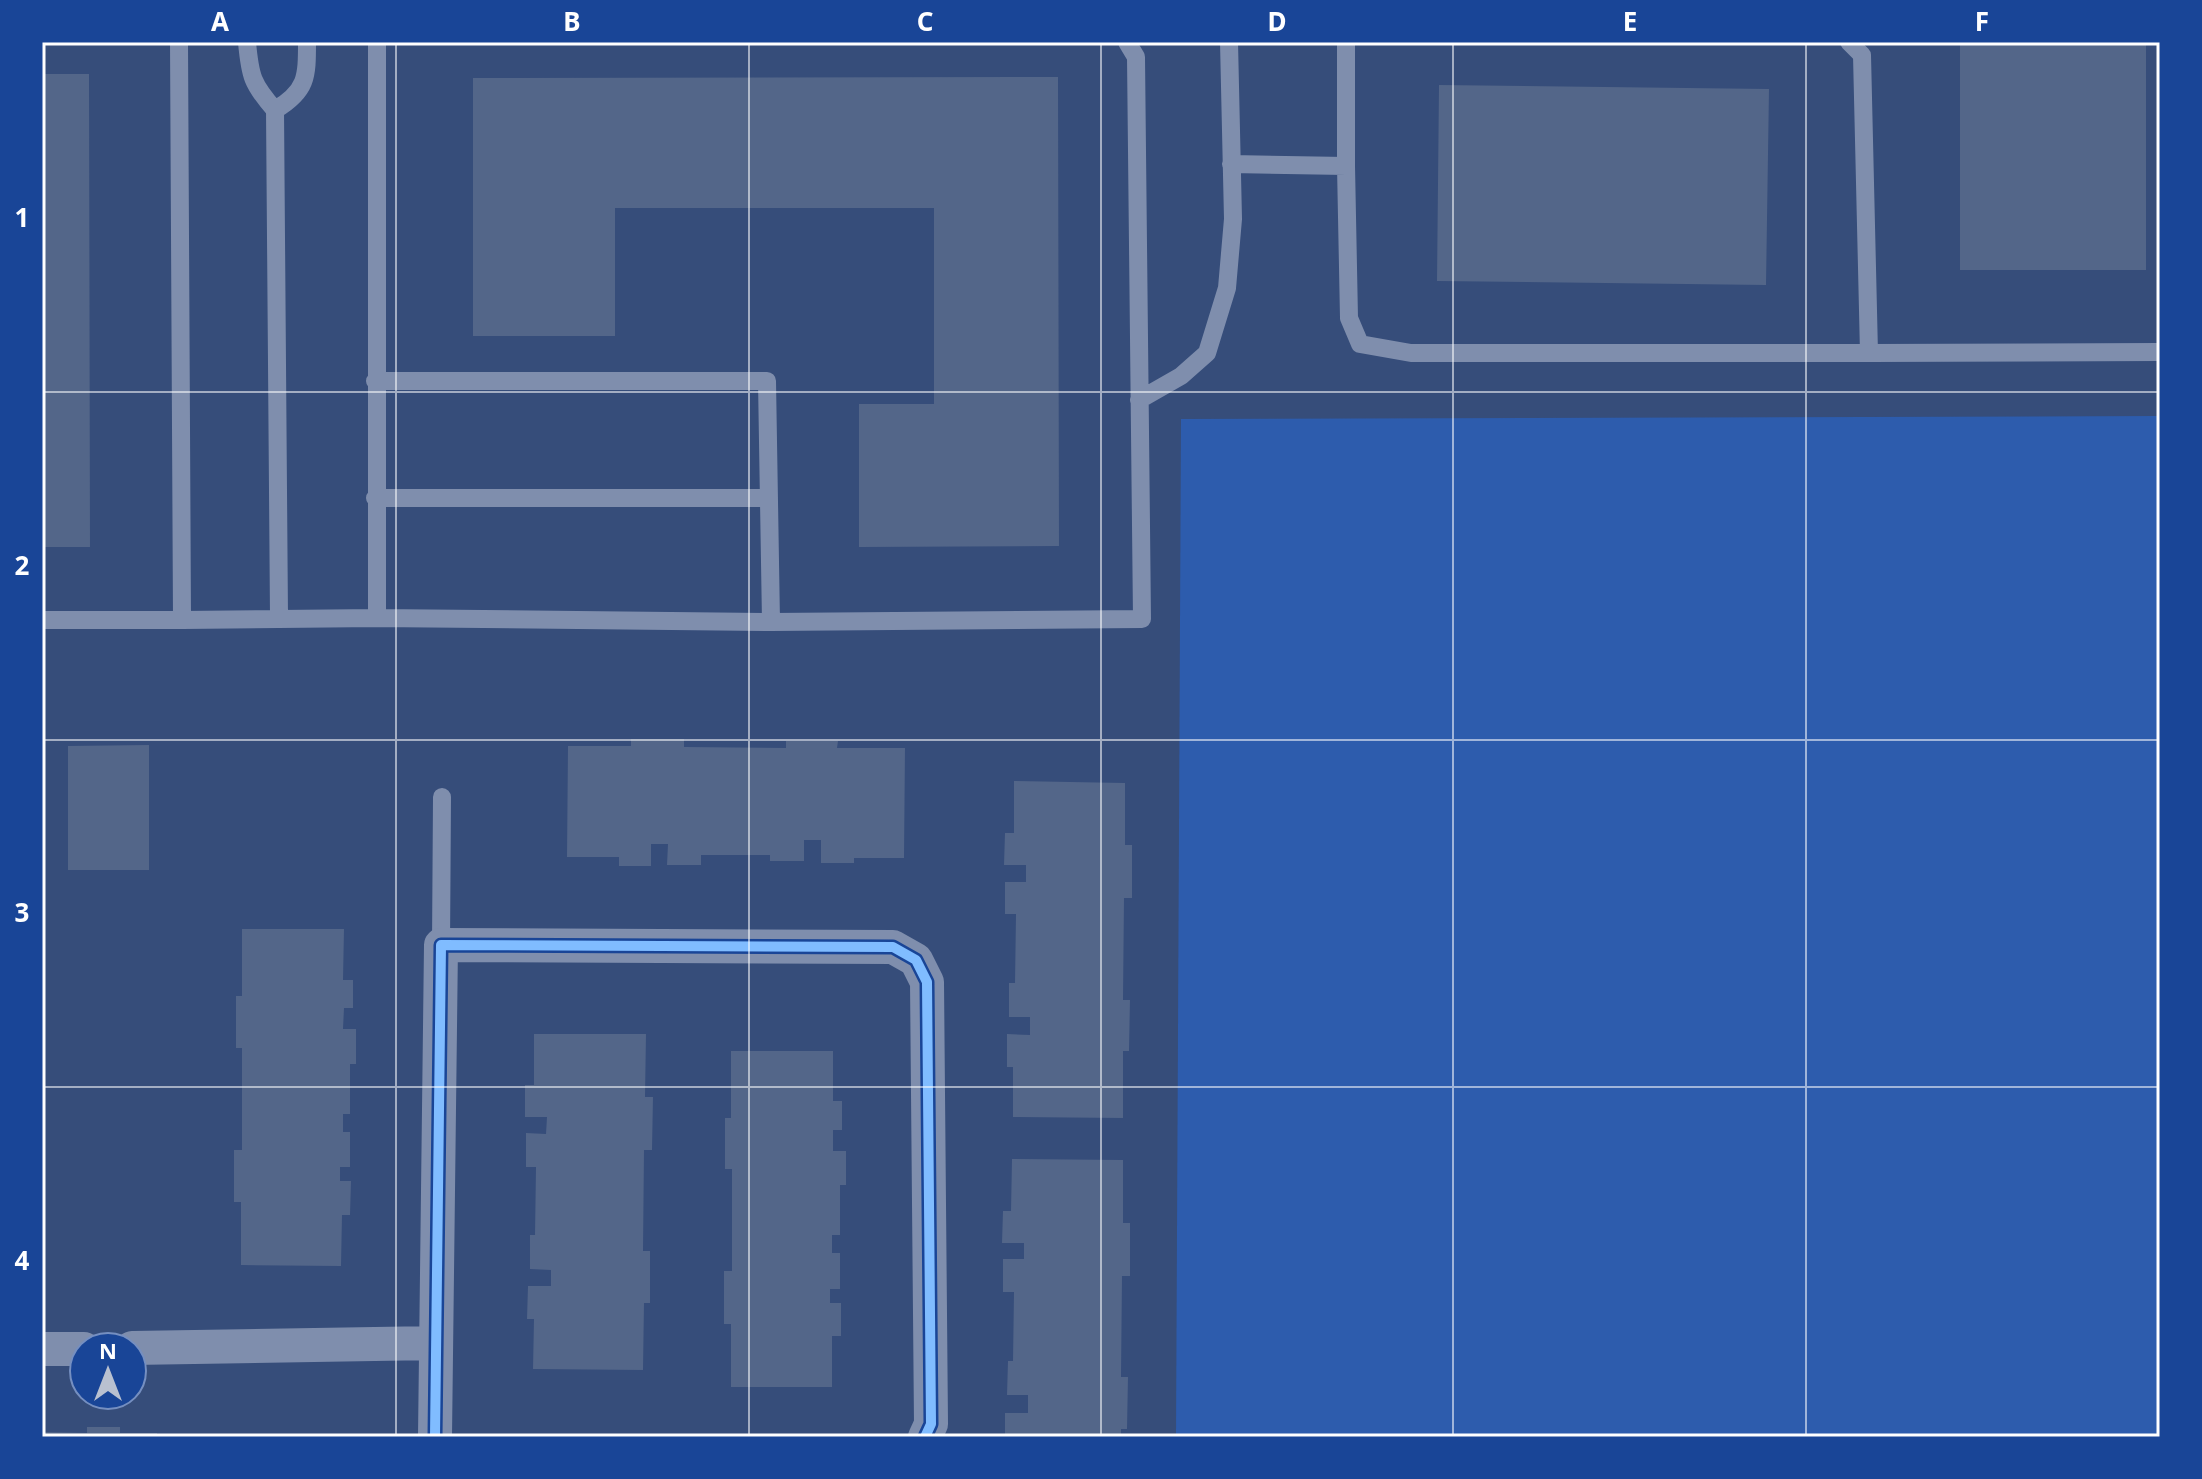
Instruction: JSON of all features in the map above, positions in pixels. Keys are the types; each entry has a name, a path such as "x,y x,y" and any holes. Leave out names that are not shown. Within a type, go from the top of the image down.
{"street":[{"path":"435,1437 441,945 893,947 916,960 927,982 931,1424 925,1437"},
{"path":"148,1348 435,1343"},
{"path":"42,1349 68,1349"}],"lane":[{"path":"179,42 182,620"},
{"path":"247,42 256,89 275,110 279,617"},
{"path":"275,110 295,98 304,84 307,42"},
{"path":"377,42 377,618"},
{"path":"42,620 279,617 771,622 1142,619 1136,57 1127,42"},
{"path":"1139,400 1181,376 1207,353 1227,288 1233,219 1229,42"},
{"path":"1346,42 1349,318 1360,344 1411,353 2160,352"},
{"path":"1849,42 1862,55 1869,353"},
{"path":"1231,164 1346,166"},
{"path":"375,381 767,381 771,622"},
{"path":"375,498 769,498"},
{"path":"441,945 442,797"}],"shaded area":[{"path":"2160,416 2160,1437 1176,1437 1181,419"}],"building":[{"path":"1960,42 2146,42 2146,270 1960,270"},
{"path":"42,74 89,74 90,547 42,547"},
{"path":"1058,77 1059,546 859,547 859,404 934,404 934,208 615,208 615,336 473,336 473,78"},
{"path":"1439,85 1769,89 1766,285 1437,281"},
{"path":"631,739 684,739 684,747 786,748 786,741 838,741 837,748 905,748 904,858 854,858 854,863 821,863 821,840 804,840 804,861 770,861 770,855 701,855 701,865 667,865 668,844 651,844 651,866 619,866 619,857 567,857 568,746 631,746"},
{"path":"149,745 149,870 68,870 68,746"},
{"path":"1014,781 1125,783 1125,845 1132,845 1132,898 1124,898 1123,1000 1130,1000 1129,1051 1123,1051 1123,1118 1013,1117 1013,1067 1007,1067 1007,1034 1030,1035 1030,1017 1009,1017 1009,983 1015,983 1016,914 1005,914 1005,882 1026,882 1026,865 1004,865 1005,833 1014,833"},
{"path":"242,929 344,929 343,980 353,980 353,1008 344,1008 343,1029 356,1029 356,1064 350,1064 350,1114 343,1114 343,1132 350,1132 350,1167 340,1167 340,1181 351,1181 350,1215 342,1215 341,1266 241,1265 241,1202 234,1202 234,1150 242,1150 242,1048 236,1048 236,996 242,996"},
{"path":"534,1034 646,1034 645,1097 653,1097 652,1150 644,1150 643,1251 650,1251 650,1303 644,1303 643,1370 533,1369 534,1319 527,1319 528,1286 551,1286 551,1270 530,1269 530,1235 535,1235 536,1167 526,1167 526,1133 546,1134 547,1117 525,1117 525,1085 534,1085"},
{"path":"731,1051 833,1051 833,1101 842,1101 842,1130 833,1130 833,1151 846,1151 846,1185 840,1185 840,1235 832,1235 832,1253 840,1253 840,1289 830,1289 830,1303 841,1303 841,1336 832,1336 832,1387 731,1387 731,1324 724,1324 724,1271 732,1271 732,1169 725,1169 725,1118 731,1118"},
{"path":"1012,1159 1123,1160 1123,1223 1130,1223 1130,1276 1122,1276 1121,1377 1128,1377 1127,1429 1121,1429 1121,1437 1005,1437 1005,1413 1028,1413 1028,1395 1007,1395 1008,1361 1013,1361 1014,1292 1003,1292 1003,1259 1024,1259 1024,1243 1002,1243 1003,1211 1011,1211"},
{"path":"87,1427 120,1427 120,1433 157,1433 157,1437 42,1437 42,1432 87,1433"}],"cycle path":[{"path":"435,1437 441,945 893,947 916,960 927,982 931,1424 925,1437"}]}
